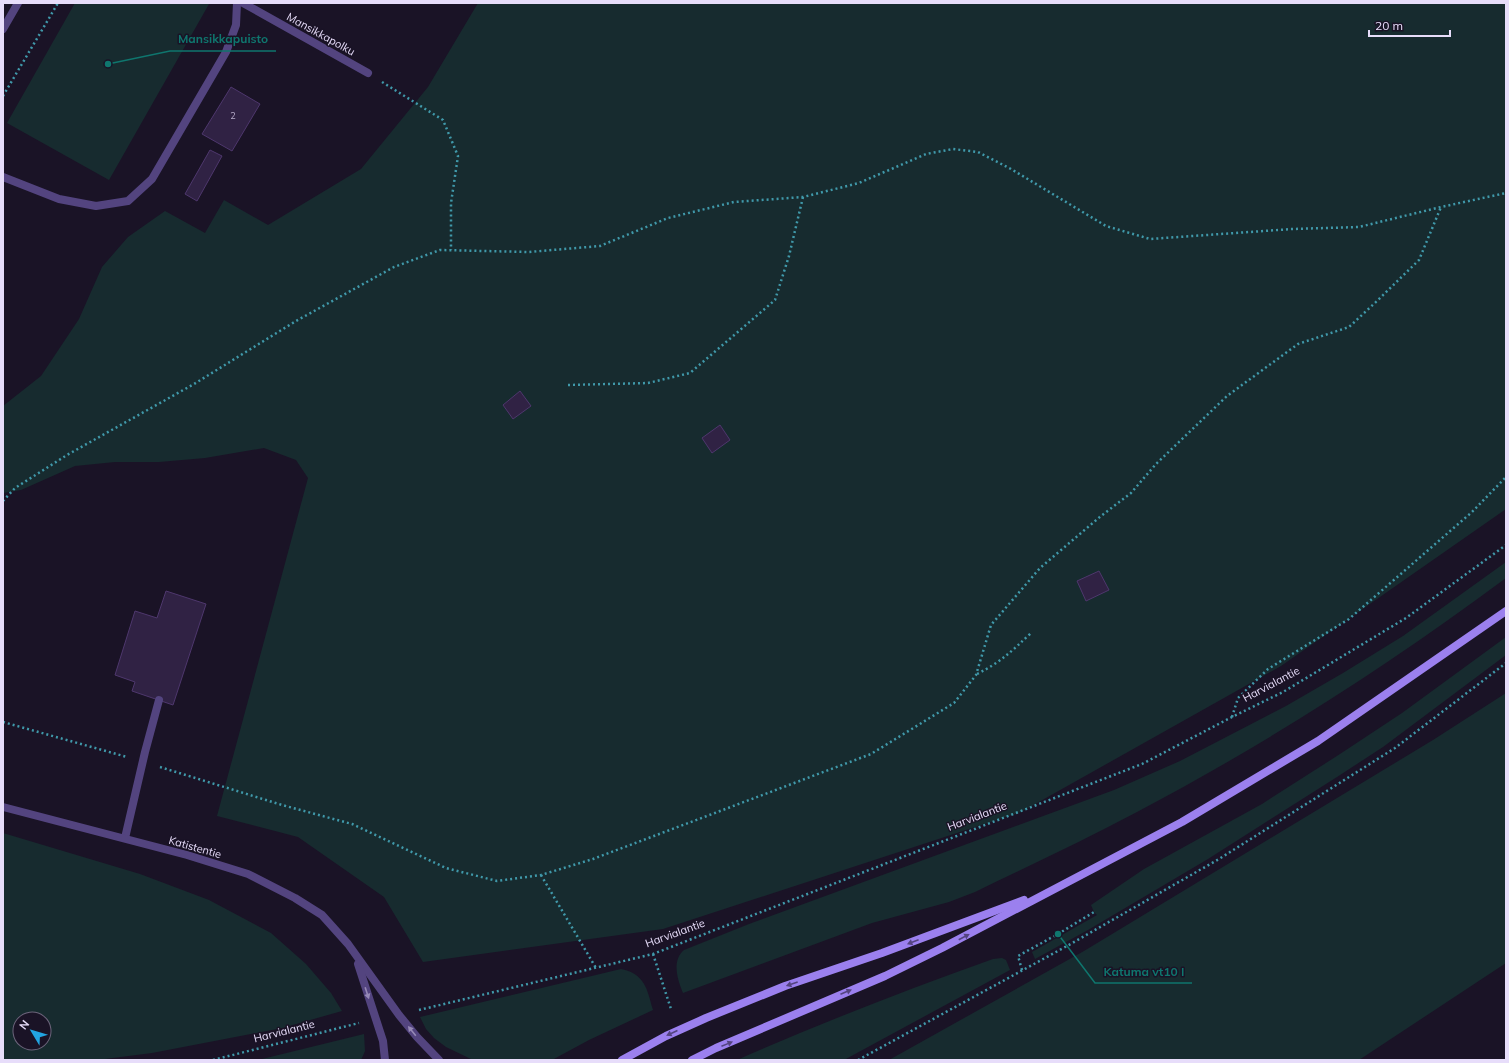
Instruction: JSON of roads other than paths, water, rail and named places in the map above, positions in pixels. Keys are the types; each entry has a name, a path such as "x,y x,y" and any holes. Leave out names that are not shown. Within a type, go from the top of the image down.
{"main road":[{"path":"692,1060 716,1048 885,976 942,948 1182,822 1318,740 1506,611"},
{"path":"622,1060 673,1033 771,992 882,953 1054,889"}],"street":[{"path":"3,29 18,3"},
{"path":"3,177 59,199 96,206 128,201 152,179 226,52 236,25 237,3"},
{"name":"Mansikkapolku","path":"243,3 368,73"},
{"path":"124,838 142,762 159,700"},
{"name":"Katistentie","path":"3,807 187,855 248,874 295,898 322,915 348,944 355,956 399,1015 438,1060"},
{"name":"Katistentie","path":"355,956 383,1041 385,1060"}],"place":[{"name":"Mansikkapuisto","path":"108,64"},
{"name":"Katuma vt10 I","path":"1058,934"}]}
